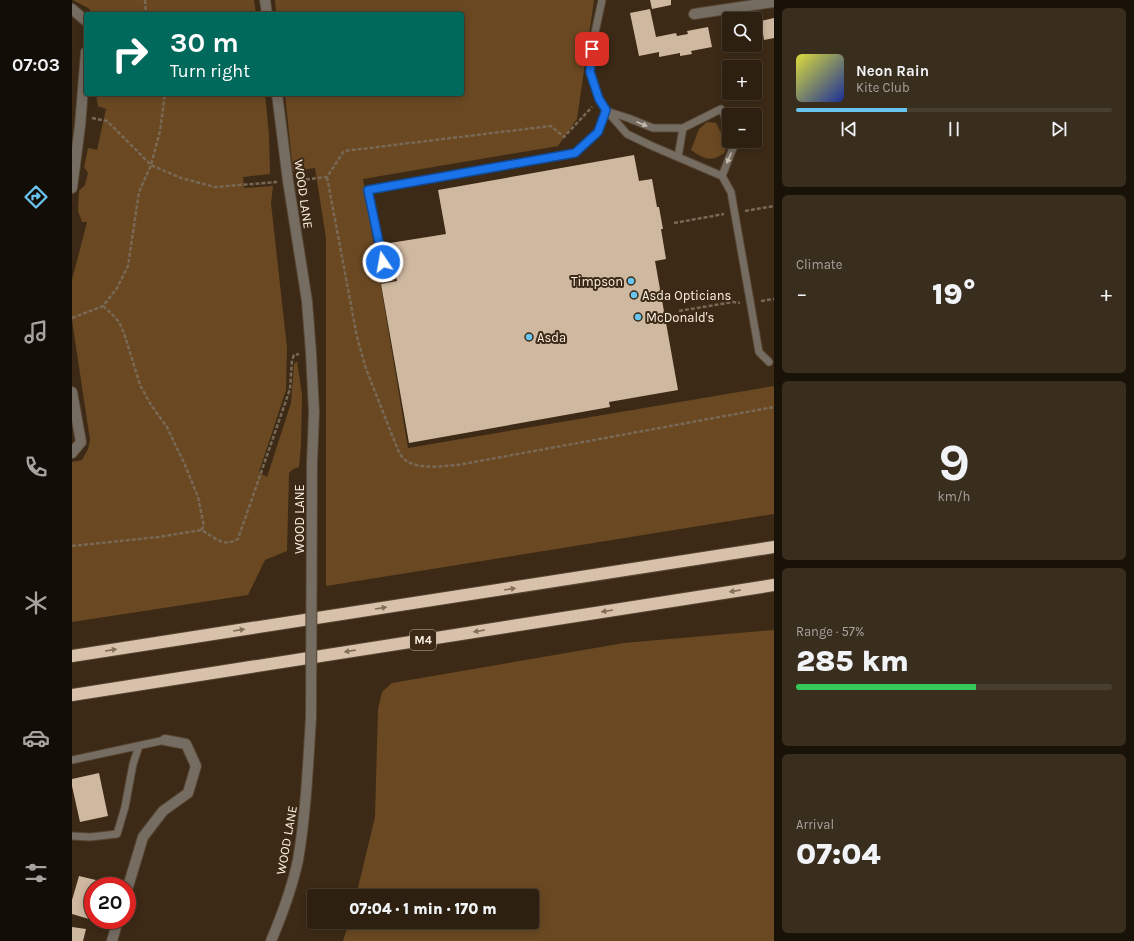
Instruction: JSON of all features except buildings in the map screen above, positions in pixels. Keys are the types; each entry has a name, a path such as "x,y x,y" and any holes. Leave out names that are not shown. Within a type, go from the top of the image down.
{"highway":[{"path":"72,656 774,547"},
{"name":"M4","path":"72,695 774,585"}],"street":[{"path":"265,0 267,12"},
{"path":"694,14 774,2"},
{"path":"72,9 84,19"},
{"path":"72,188 77,122 84,68"},
{"name":"WOOD LANE","path":"271,941 284,910 297,861 306,799 311,717 312,463 314,412 307,301 288,181 277,96"},
{"path":"72,392 81,442 72,453"},
{"path":"131,877 143,837 163,811 188,793 196,766 186,744 165,740"},
{"path":"112,941 115,929"}],"lane":[{"path":"602,0 594,37 590,72 599,99 606,110 627,134 722,176 731,192 759,352 769,362"},
{"path":"606,110 653,128 682,128 721,109 722,111"},
{"path":"386,277 368,190 575,153 598,132 606,110"},
{"path":"678,157 682,128"},
{"path":"722,176 734,148"},
{"path":"72,760 165,740"},
{"path":"72,836 90,837 117,834 125,807 133,764 139,746"}],"path":[{"path":"145,0 146,12"},
{"path":"72,318 103,306 117,288 128,266 139,192 151,165 160,131 165,96"},
{"path":"599,99 564,137 551,126 344,151 327,177 357,337 366,369 398,450 404,460 414,464 429,466 458,465 774,407"},
{"path":"77,122 107,122 151,165 181,178 215,187 327,177"},
{"path":"679,311 732,302 751,303 774,299"},
{"path":"103,306 119,322 124,333 140,385 151,405 167,427 186,465 198,497 204,526 201,530"},
{"path":"72,546 158,537 201,530 218,541 231,543 238,538 290,389 292,360 294,355 311,353"}],"shaded area":[{"path":"73,0 254,0 256,12 92,12 88,8"},
{"path":"275,0 594,0 577,119 558,146 363,179 408,448 774,386 774,514 326,586 326,238 315,168 293,171 285,96 464,96 464,12 276,12"},
{"path":"96,96 265,96 269,136 270,174 243,177 244,188 273,186 271,203 287,348 286,390 259,472 267,477 291,403 294,364 297,361 302,395 301,445 299,467 293,469 289,473 287,551 265,560 248,595 72,622 72,462 82,460 88,449 90,440 72,320 72,280 87,222 82,222 78,211 79,191 85,185 88,173 84,167 88,148 97,150 106,109 98,106"},
{"path":"707,122 716,123 722,134 722,148 725,148 725,152 712,159 700,156 691,150 699,129"},
{"path":"774,630 774,941 343,941 347,929 539,929 539,889 358,889 375,817 378,709 382,692 392,683 624,643"}],"place":[{"name":"Timpson","path":"631,281"},
{"name":"Asda Opticians","path":"634,295"},
{"name":"McDonald's","path":"638,317"},
{"name":"Asda","path":"529,337"}],"route":[{"path":"383,262 368,190 575,153 598,132 606,110 599,99 590,72 592,49"}]}
